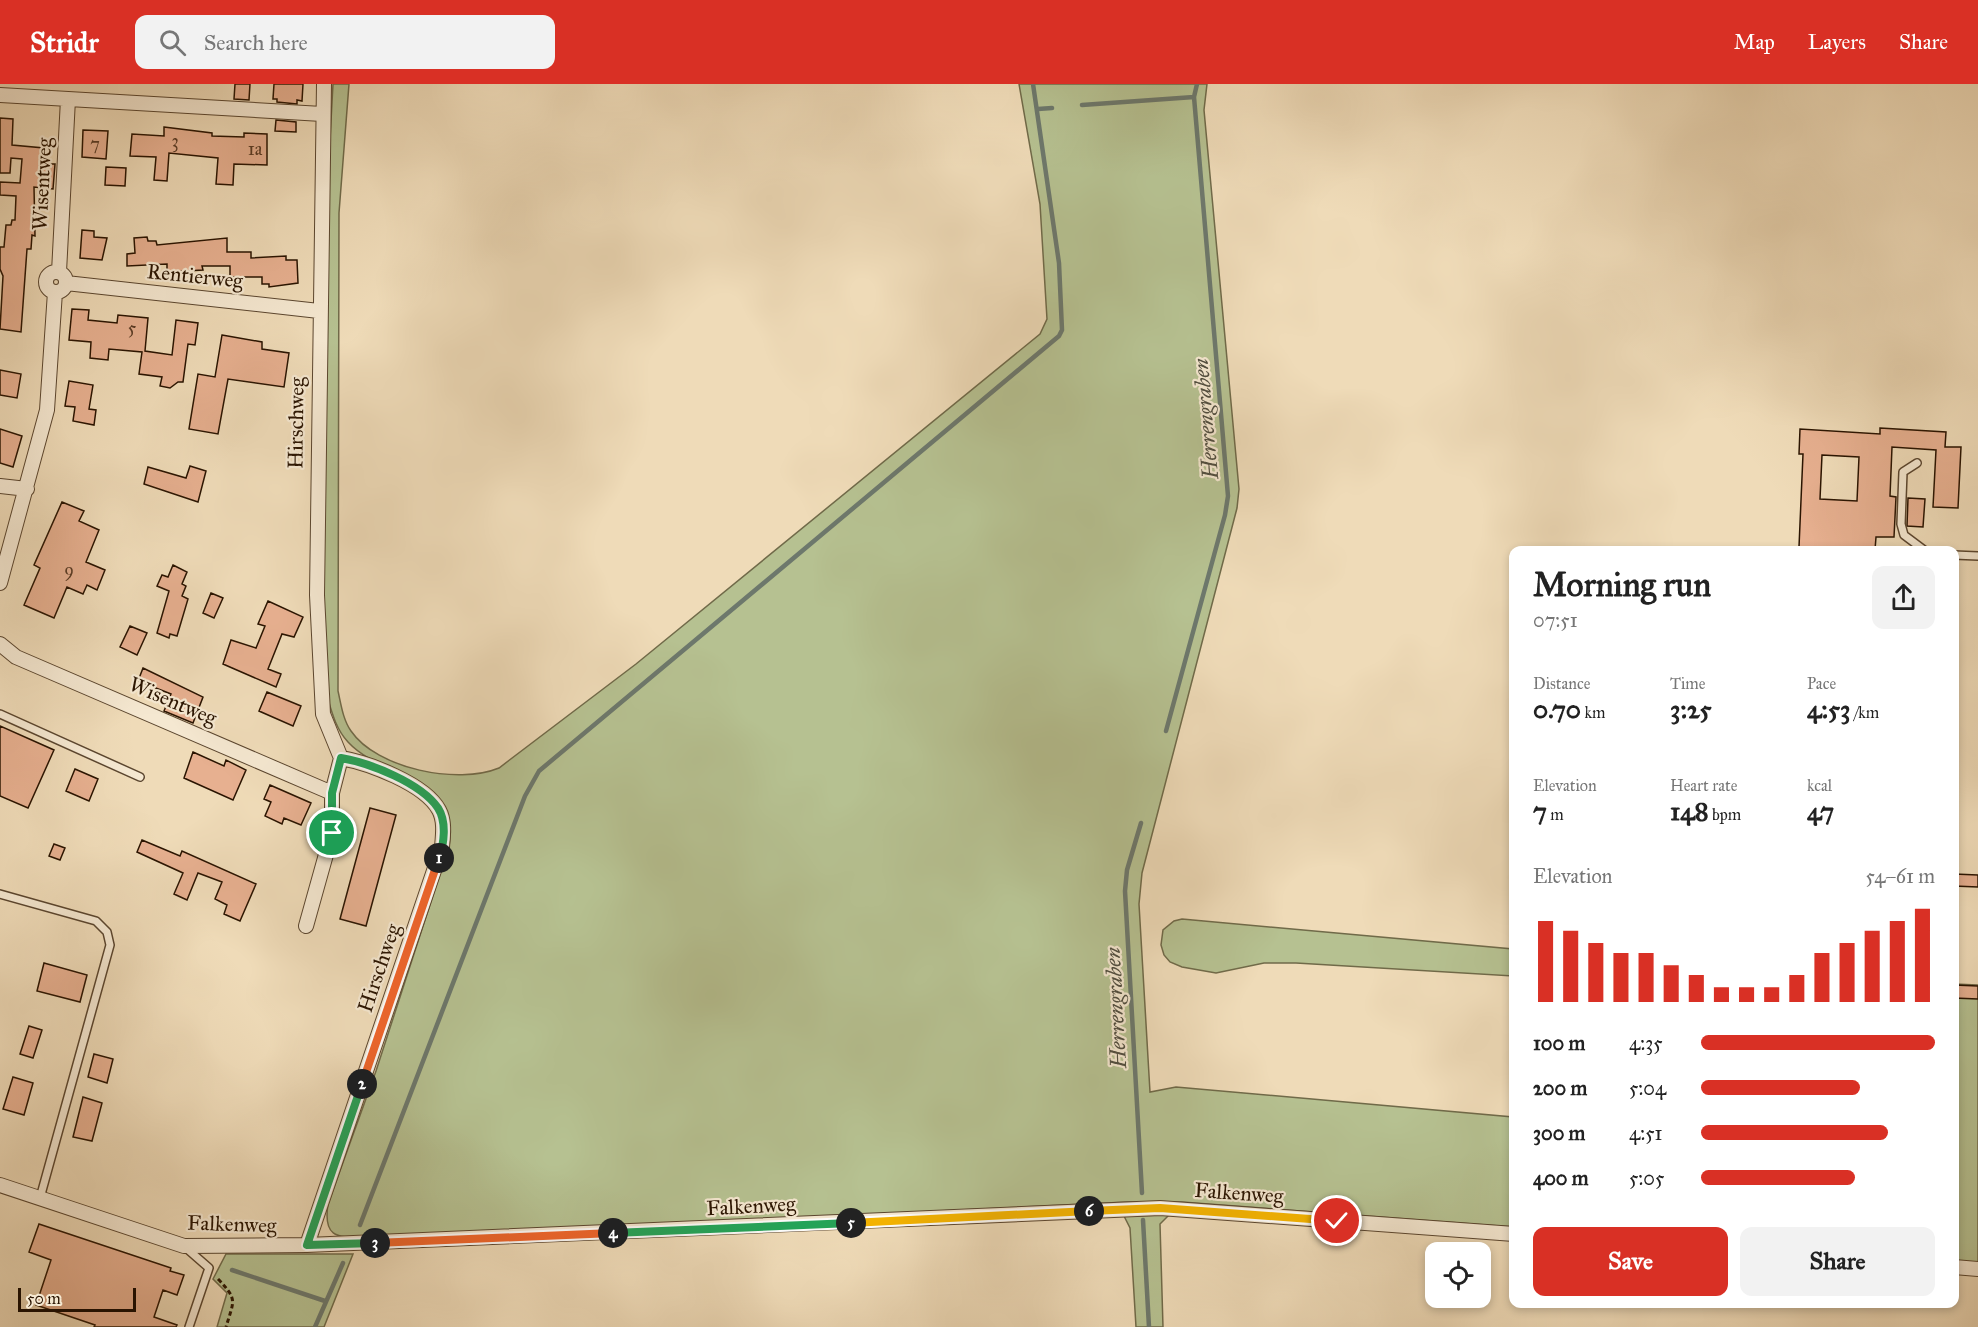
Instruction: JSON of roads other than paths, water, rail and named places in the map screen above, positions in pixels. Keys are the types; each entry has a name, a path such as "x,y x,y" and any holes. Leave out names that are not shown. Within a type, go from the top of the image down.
{"street":[{"name":"Hirschweg","path":"307,1245 442,847 443,830 438,808 423,794 363,762 341,758 323,714 316,596 324,84"},
{"path":"0,95 322,114"},
{"name":"Wisentweg","path":"0,584 47,410 60,282 68,99"},
{"name":"Rentierweg","path":"60,282 319,311"},
{"path":"0,486 27,489"},
{"name":"Wisentweg","path":"0,644 16,657 332,793"},
{"path":"306,926 332,833 332,793 341,758"},
{"name":"Falkenweg","path":"0,1185 184,1246 307,1245 1160,1208 1509,1234"},
{"path":"1959,1267 1978,1269"}],"lane":[{"path":"1917,463 1903,472 1901,524 1908,541 1917,546"},
{"path":"1959,555 1978,556"},
{"path":"0,714 140,777"},
{"path":"0,894 96,921 107,932 110,945 58,1130 52,1162 40,1198"},
{"path":"184,1246 209,1268 189,1327"}],"waterway":[{"path":"360,1225 525,796 539,771 1059,336 1062,330 1059,263 1033,84"},
{"name":"Herrengraben","path":"1166,731 1225,515 1228,496 1194,97 1197,84"},
{"name":"Herrengraben","path":"1082,105 1194,97"},
{"name":"Herrengraben","path":"1038,109 1052,108"},
{"name":"Herrengraben","path":"1141,823 1127,870 1125,891 1142,1193"},
{"name":"Herrengraben","path":"1143,1220 1149,1327"},
{"path":"315,1327 343,1263"},
{"path":"232,1270 325,1301"}]}
